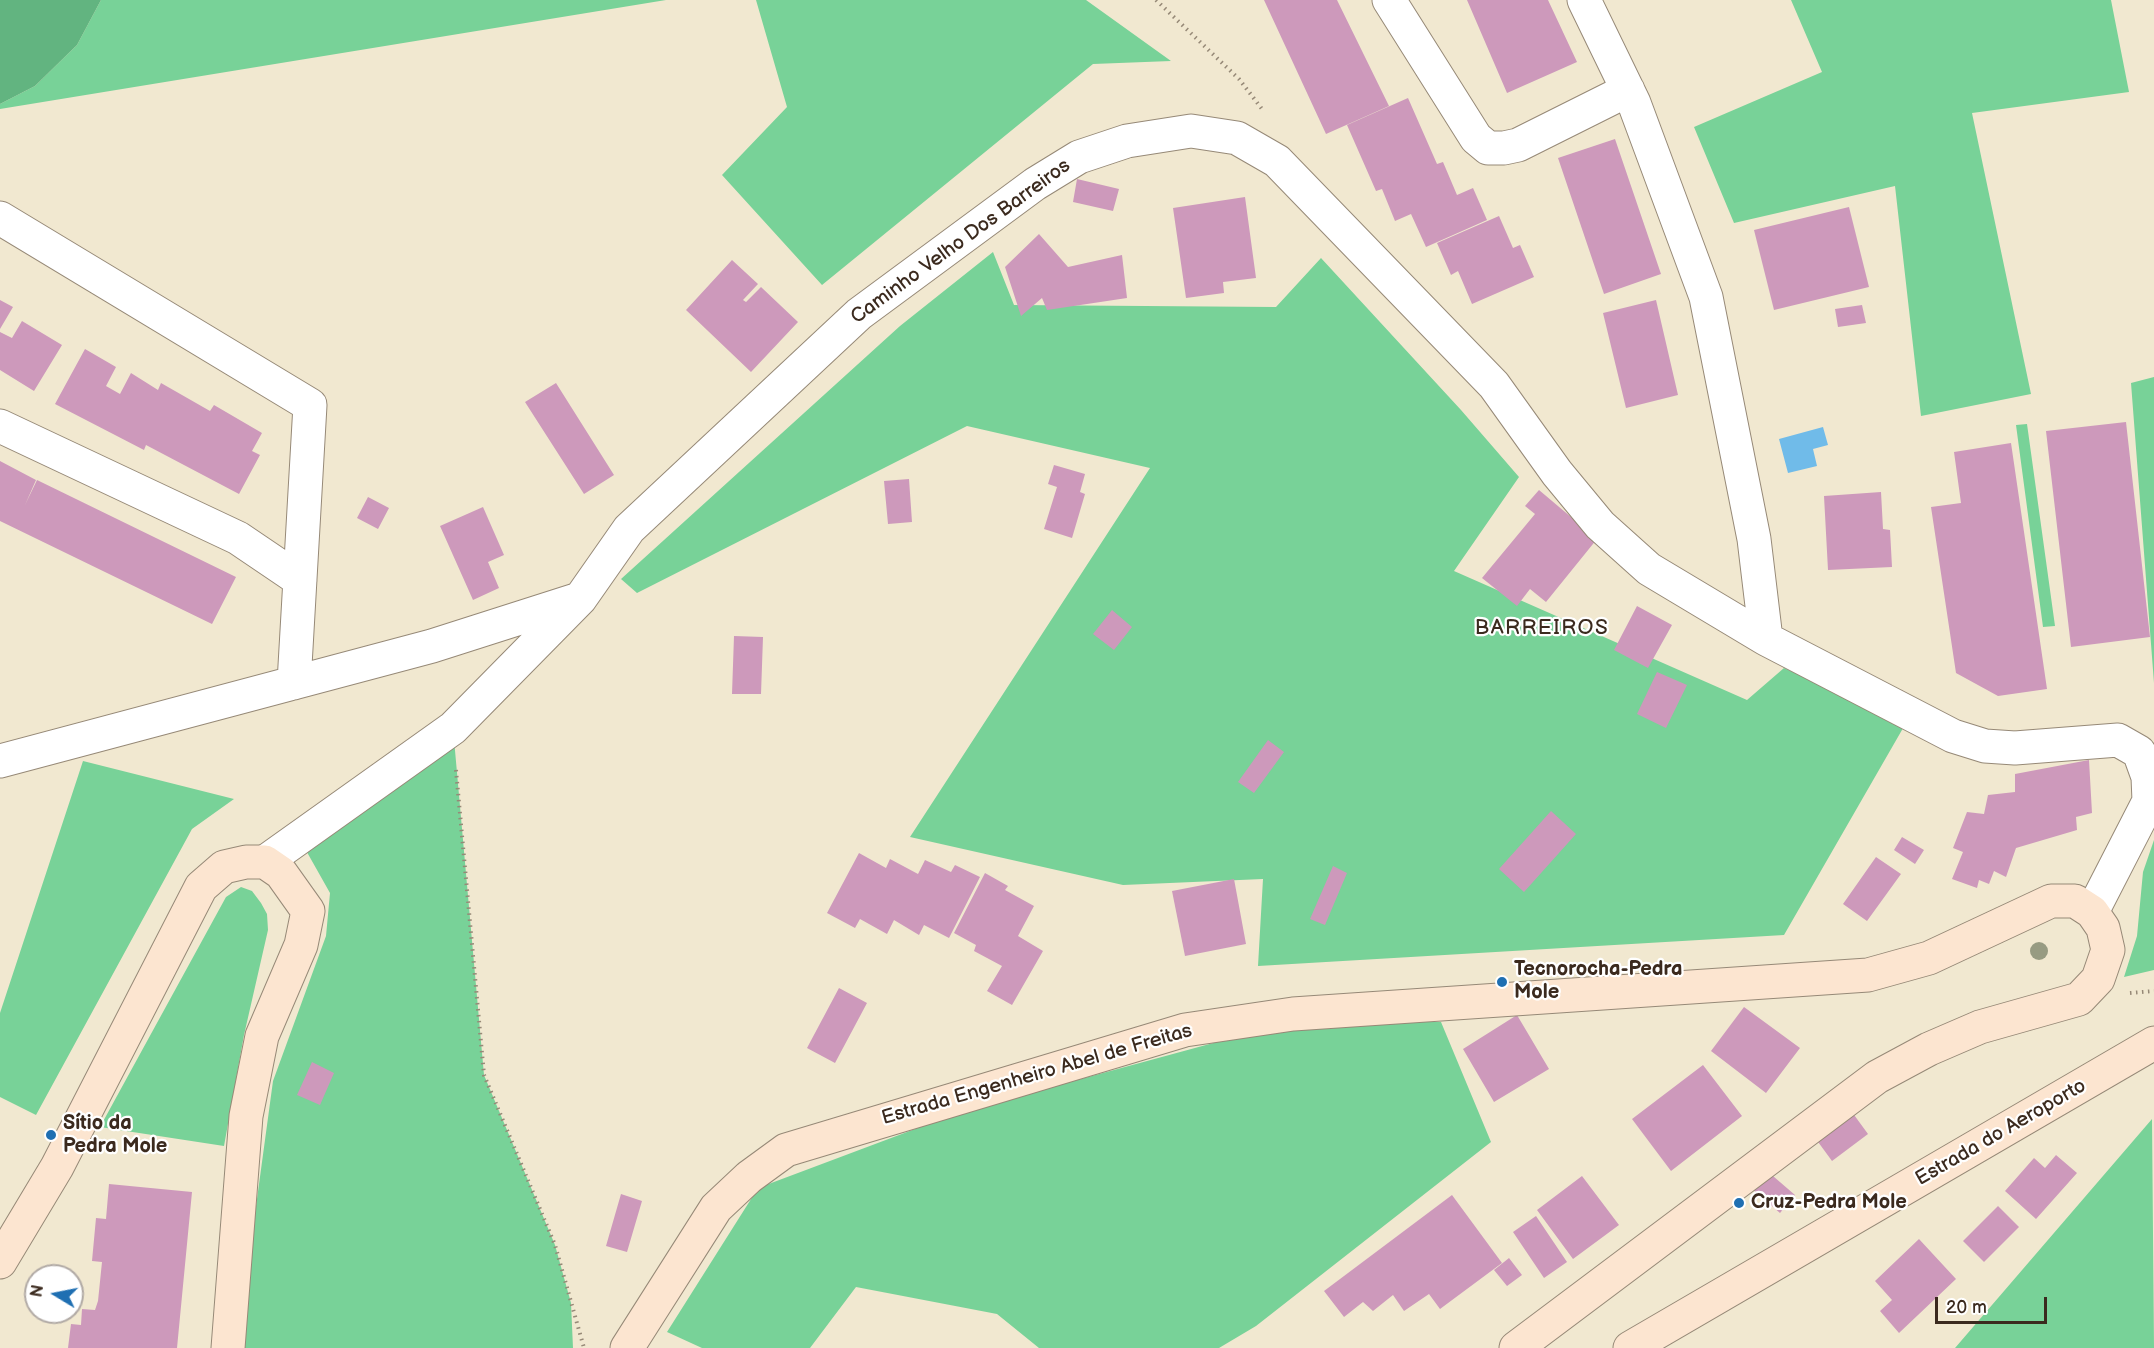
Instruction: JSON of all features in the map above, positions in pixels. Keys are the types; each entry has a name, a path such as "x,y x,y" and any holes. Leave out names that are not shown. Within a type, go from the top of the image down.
{"main road":[{"path":"0,1262 57,1167 201,886 224,867 246,862 265,862 281,873 308,911 301,945 262,1036 246,1116 228,1348"},
{"name":"Estrada Engenheiro Abel de Freitas","path":"627,1348 716,1208 749,1177 786,1150 1185,1030 1293,1014 1868,975 1929,958 2051,900 2075,901 2092,912"},
{"path":"1516,1348 1877,1077 1929,1049 1980,1027 2079,999 2098,979 2108,950 2103,928 2092,912"},
{"name":"Estrada do Aeroporto","path":"1630,1348 2154,1043"}],"street":[{"path":"1389,0 1476,138 1488,148 1518,145 1628,90"},
{"path":"1584,0 1628,90 1706,297 1754,539 1766,639"},
{"name":"Caminho Velho Dos Barreiros","path":"265,862 453,728 580,599 629,529 859,314 1035,184 1079,157 1127,141 1191,130 1237,138 1277,161 1494,385 1557,473 1600,525 1649,569 1766,639 1953,736 1985,746 2015,748 2118,740 2139,752 2148,777 2149,801 2092,912"},
{"path":"0,218 310,405 294,683"},
{"path":"0,426 238,537 300,580"},
{"path":"0,761 432,646 580,599"}],"path":[{"path":"1156,0 1239,79 1267,116 1277,161"},
{"path":"453,728 484,1076 555,1245 584,1348"}],"green space":[{"path":"0,0 101,0 77,45 35,86 0,104"},
{"path":"101,0 666,0 0,109 0,104 35,86 77,45"},
{"path":"756,0 1086,0 1171,61 1093,64 822,285 722,175 787,107"},
{"path":"1791,0 2111,0 2129,92 1972,113 2031,394 1921,416 1895,186 1734,223 1694,127 1822,72"},
{"path":"993,252 1014,305 1276,307 1321,258 1461,410 1519,477 1454,571 1747,700 1784,668 1906,723 1784,935 1258,966 1263,879 1123,885 910,837 1150,468 967,426 637,593 621,579 900,326"},
{"path":"2154,377 2154,683 2131,383"},
{"path":"2027,424 2055,626 2043,627 2016,425"},
{"path":"453,728 484,1075 555,1245 571,1303 573,1348 244,1348 254,1221 273,1081 326,936 330,893 299,838"},
{"path":"83,761 234,799 192,829 36,1115 0,1097 0,1013"},
{"path":"2154,840 2154,970 2124,977 2137,936 2143,872"},
{"path":"241,887 252,891 261,903 267,914 268,930 244,1035 224,1146 100,1127 226,897"},
{"path":"1298,1020 1441,1022 1491,1142 1256,1326 1219,1348 1039,1348 997,1314 856,1287 810,1348 702,1348 667,1332 758,1188 963,1111"},
{"path":"2152,1119 2154,1348 1955,1348"}],"water":[{"path":"1823,427 1828,445 1813,449 1817,466 1788,473 1779,439"}],"building":[{"path":"1264,0 1337,0 1389,106 1326,134"},
{"path":"1467,0 1548,0 1577,62 1507,93"},
{"path":"1408,98 1437,164 1443,162 1457,195 1473,188 1487,220 1426,247 1411,214 1395,221 1382,189 1376,191 1347,125"},
{"path":"1615,139 1661,274 1604,294 1558,158"},
{"path":"1077,179 1119,189 1113,211 1073,202"},
{"path":"1245,197 1256,278 1223,282 1224,293 1186,298 1173,208"},
{"path":"1849,207 1869,287 1774,310 1754,230"},
{"path":"1499,216 1513,248 1520,245 1534,277 1472,304 1458,271 1451,275 1437,243"},
{"path":"1039,234 1068,267 1122,255 1127,298 1047,310 1042,298 1021,316 1005,267"},
{"path":"732,260 758,284 743,300 746,302 761,287 798,322 751,372 686,310"},
{"path":"0,300 13,307 0,329"},
{"path":"1656,300 1678,395 1626,408 1603,313"},
{"path":"1862,305 1866,323 1838,327 1835,309"},
{"path":"22,321 62,345 34,391 0,370 0,332 12,338"},
{"path":"85,349 116,367 106,386 120,394 131,373 158,390 161,383 210,411 214,405 262,433 252,451 260,455 239,494 146,445 144,450 55,404"},
{"path":"556,383 614,475 584,494 525,402"},
{"path":"2126,422 2150,637 2071,647 2046,431"},
{"path":"2011,443 2047,689 1998,696 1956,673 1931,507 1961,503 1954,452"},
{"path":"0,461 36,480 25,505 37,480 236,577 212,624 0,521"},
{"path":"1054,465 1085,474 1080,492 1085,494 1072,538 1044,529 1057,487 1048,484"},
{"path":"909,479 912,522 888,524 884,481"},
{"path":"1539,490 1597,539 1546,602 1530,589 1517,606 1482,578 1535,514 1525,506"},
{"path":"1881,492 1883,529 1890,530 1892,567 1828,570 1824,496"},
{"path":"368,497 389,508 378,529 357,518"},
{"path":"483,507 504,555 488,562 499,588 473,600 440,526"},
{"path":"1637,606 1672,625 1648,668 1614,650"},
{"path":"1112,610 1132,627 1114,650 1093,634"},
{"path":"734,636 763,637 761,694 732,694"},
{"path":"1657,672 1687,685 1666,728 1637,714"},
{"path":"1268,740 1284,752 1254,793 1238,782"},
{"path":"2089,760 2092,813 2076,817 2077,830 2016,848 2006,877 1994,871 1989,884 1979,880 1977,888 1952,879 1963,852 1953,848 1967,812 1984,814 1988,795 2015,792 2015,774"},
{"path":"1551,811 1576,834 1524,892 1499,869"},
{"path":"1902,837 1924,850 1915,864 1894,850"},
{"path":"859,853 886,868 890,859 918,874 925,860 951,872 955,865 980,877 949,938 924,925 919,935 894,920 887,934 860,919 855,928 827,913"},
{"path":"1876,857 1901,874 1867,921 1843,904"},
{"path":"1333,866 1347,873 1325,925 1310,919"},
{"path":"985,873 1008,886 1005,890 1034,906 1018,936 1043,951 1012,1005 987,991 1002,966 974,951 976,945 954,933"},
{"path":"1234,879 1246,944 1185,956 1172,891"},
{"path":"839,988 867,1003 835,1063 807,1048"},
{"path":"1744,1007 1800,1048 1766,1093 1711,1051"},
{"path":"1517,1015 1549,1069 1494,1102 1463,1049"},
{"path":"312,1062 334,1073 320,1105 297,1095"},
{"path":"1703,1065 1742,1116 1671,1171 1632,1119"},
{"path":"1849,1108 1868,1134 1832,1161 1813,1135"},
{"path":"2056,1155 2077,1173 2036,1219 2005,1191 2034,1158 2045,1168"},
{"path":"1766,1170 1795,1195 1780,1213 1751,1188"},
{"path":"1582,1176 1619,1225 1573,1259 1537,1210"},
{"path":"109,1184 192,1192 177,1348 68,1348 71,1324 84,1324 84,1309 95,1310 98,1301 102,1262 92,1261 96,1218 106,1219"},
{"path":"621,1194 642,1201 627,1252 606,1246"},
{"path":"1452,1195 1502,1263 1440,1309 1429,1294 1404,1311 1393,1295 1373,1311 1363,1302 1344,1317 1324,1291"},
{"path":"1998,1206 2019,1227 1984,1262 1963,1241"},
{"path":"1536,1216 1567,1262 1544,1278 1513,1232"},
{"path":"1919,1239 1956,1279 1899,1333 1880,1311 1892,1300 1875,1281"},
{"path":"1509,1258 1522,1275 1507,1286 1494,1270"}],"place":[{"name":"Tecnorocha-Pedra Mole","path":"1502,982"},
{"name":"Sítio da Pedra Mole","path":"51,1135"},
{"name":"Cruz-Pedra Mole","path":"1739,1203"}],"district":[{"name":"BARREIROS","path":"1542,629"}]}
